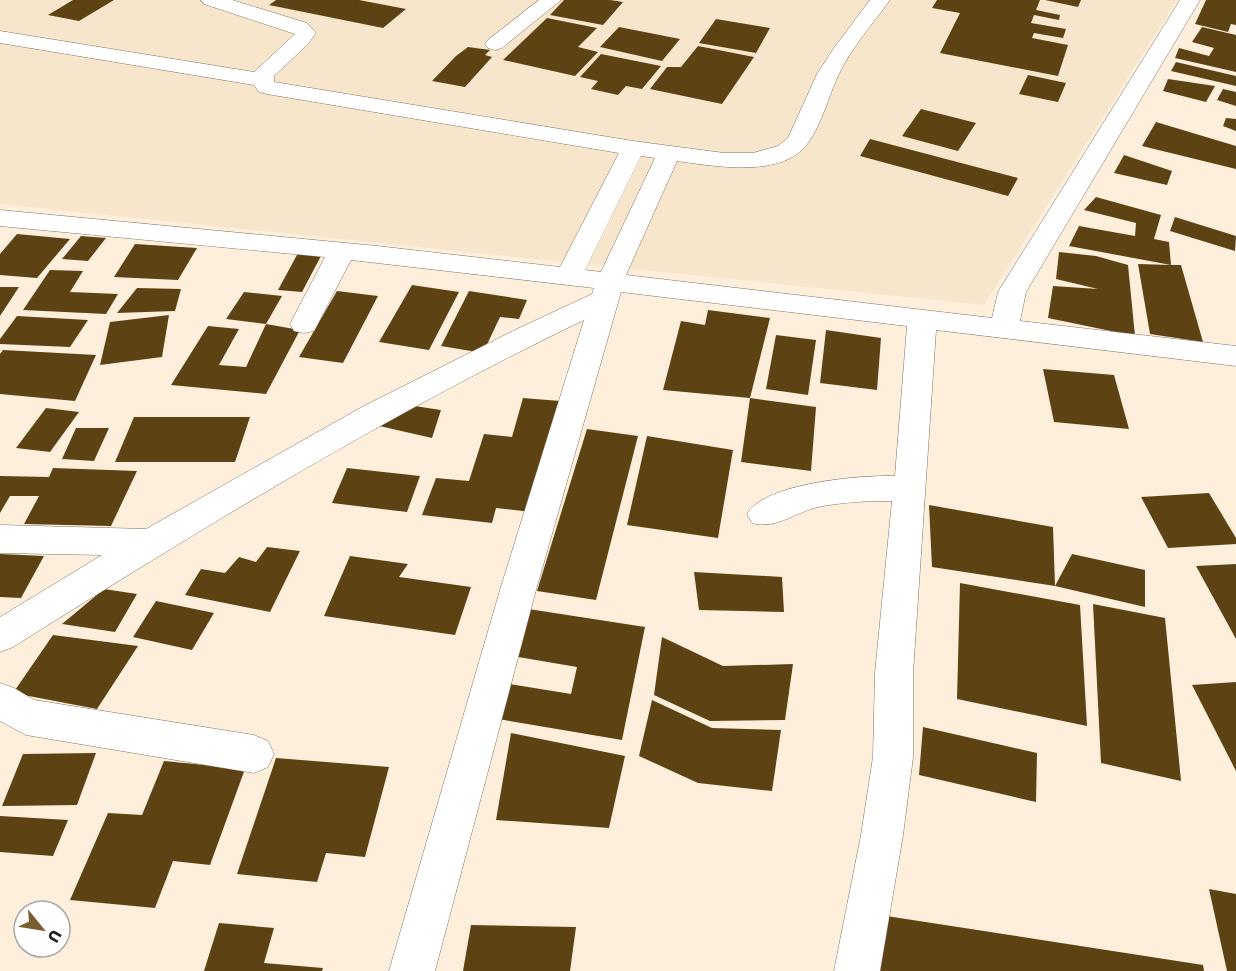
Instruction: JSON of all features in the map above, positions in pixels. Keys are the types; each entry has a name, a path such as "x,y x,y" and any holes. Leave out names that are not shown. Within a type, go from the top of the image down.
{"street":[{"path":"211,0 300,27 306,33 302,40 264,74 261,80"},
{"path":"495,44 551,0"},
{"path":"0,37 261,80 267,87 633,148 734,160 772,157 786,151 798,141 828,74 841,52 880,0"},
{"path":"1004,327 1012,292 1190,0"},
{"path":"569,276 633,148"},
{"path":"412,971 518,590 608,290 669,153"},
{"path":"0,218 342,251 569,276 608,290 1004,327 1236,356"},
{"path":"304,324 342,251"},
{"path":"0,636 148,543 389,407 550,324 608,290"},
{"path":"857,971 882,835 893,757 894,673 922,319"},
{"path":"764,514 787,502 849,490 879,487 910,490"},
{"path":"0,539 148,543"},
{"path":"0,700 26,717 254,754"}],"shaded area":[{"path":"0,0 1177,0 984,305 0,204"}],"building":[{"path":"73,0 114,0 79,21 48,15"},
{"path":"276,0 359,0 406,9 383,28 269,5"},
{"path":"564,0 623,2 603,25 550,15"},
{"path":"937,0 1040,0 1036,10 1060,15 1059,20 1034,15 1031,23 1066,29 1063,38 1034,33 1032,38 1068,45 1058,76 940,53 960,13 932,8"},
{"path":"1045,0 1081,0 1078,7"},
{"path":"1206,0 1236,0 1236,25 1231,24 1228,32 1195,24"},
{"path":"547,18 597,28 578,47 598,52 575,76 503,60"},
{"path":"716,19 770,28 756,53 699,43"},
{"path":"619,27 680,39 662,61 600,47"},
{"path":"1202,27 1236,35 1236,72 1175,58 1179,48 1209,56 1214,48 1192,42"},
{"path":"698,46 754,57 722,104 650,89 667,67 681,67"},
{"path":"468,47 490,50 485,55 492,57 465,87 432,81 456,56"},
{"path":"601,54 661,66 642,89 626,86 618,95 591,89 598,81 580,77"},
{"path":"1176,62 1236,76 1236,86 1171,71"},
{"path":"1028,75 1066,83 1058,102 1019,94"},
{"path":"1168,79 1215,86 1206,102 1163,91"},
{"path":"1223,89 1236,92 1236,106 1217,100"},
{"path":"921,109 976,123 958,151 902,136"},
{"path":"1226,118 1236,119 1236,131 1223,126"},
{"path":"1156,122 1236,146 1236,169 1142,146"},
{"path":"870,139 1018,178 1008,196 860,156"},
{"path":"1124,155 1172,171 1167,185 1114,173"},
{"path":"1096,197 1161,215 1154,239 1169,242 1171,265 1069,246 1079,226 1135,236 1136,223 1084,210"},
{"path":"1175,217 1236,236 1235,251 1170,231"},
{"path":"17,234 70,239 37,278 0,275 0,254"},
{"path":"81,236 106,238 88,261 62,259"},
{"path":"135,244 197,248 178,280 114,277"},
{"path":"1059,252 1096,256 1128,265 1135,336 1048,318 1053,286 1098,289 1056,279"},
{"path":"298,253 322,254 302,292 278,290"},
{"path":"1138,264 1181,265 1203,342 1150,334"},
{"path":"50,270 83,271 70,292 118,294 106,314 23,310"},
{"path":"412,285 459,292 429,350 379,342"},
{"path":"0,287 19,287 0,316"},
{"path":"137,288 181,289 175,311 117,313"},
{"path":"337,291 378,296 343,363 299,357"},
{"path":"469,291 527,300 519,319 500,317 483,353 441,346"},
{"path":"244,292 282,296 266,324 226,319"},
{"path":"708,310 770,318 750,398 663,390 681,321 705,325"},
{"path":"169,315 162,357 100,365 110,322"},
{"path":"17,316 88,320 70,347 0,344 0,339"},
{"path":"266,324 300,330 266,394 171,385 208,326 239,329 219,365 246,367"},
{"path":"826,330 881,338 877,390 820,383"},
{"path":"776,335 816,340 808,395 766,389"},
{"path":"3,350 96,355 75,401 0,394 0,354"},
{"path":"1043,369 1114,375 1129,429 1054,422"},
{"path":"523,398 560,401 531,512 496,508 492,523 422,515 436,478 469,481 484,434 512,437"},
{"path":"750,398 816,407 811,471 741,462"},
{"path":"408,405 441,410 432,438 375,425"},
{"path":"46,408 79,412 50,452 16,448"},
{"path":"134,417 250,417 235,462 115,462"},
{"path":"76,428 109,428 94,461 62,459"},
{"path":"587,429 638,436 596,600 537,591"},
{"path":"647,436 733,450 718,538 627,525"},
{"path":"53,468 137,471 111,526 24,524 39,496 10,496 0,513 0,476 49,477"},
{"path":"347,468 420,476 407,512 332,503"},
{"path":"1209,493 1236,538 1236,544 1168,548 1141,497"},
{"path":"929,505 1053,527 1055,586 932,567"},
{"path":"267,547 300,551 270,612 185,595 201,569 225,573 239,557 256,562"},
{"path":"0,554 44,556 21,598 0,597"},
{"path":"1072,554 1145,570 1145,607 1055,586"},
{"path":"350,556 408,564 399,577 471,587 455,635 324,616"},
{"path":"1236,564 1236,639 1196,566"},
{"path":"694,572 782,577 784,612 699,610"},
{"path":"960,583 1080,605 1087,726 957,699"},
{"path":"104,589 137,594 115,632 62,624"},
{"path":"156,601 214,613 192,650 133,637"},
{"path":"1093,604 1165,618 1181,781 1101,763"},
{"path":"522,608 645,627 622,740 492,718 503,683 571,694 577,667 507,655"},
{"path":"53,635 138,646 97,709 13,693"},
{"path":"662,637 723,666 793,664 785,720 710,721 654,695"},
{"path":"1236,682 1236,771 1192,685"},
{"path":"652,700 712,728 781,730 772,791 698,783 639,756"},
{"path":"923,727 1037,753 1036,802 919,775"},
{"path":"511,733 625,756 609,828 496,820"},
{"path":"96,753 77,805 2,806 23,754"},
{"path":"276,758 389,767 365,857 326,853 317,882 237,874"},
{"path":"164,761 245,769 210,865 173,861 155,908 70,899 108,813 142,815"},
{"path":"0,816 68,820 53,856 0,852"},
{"path":"1209,889 1236,894 1236,971 1227,971"},
{"path":"880,915 1203,965 1204,971 880,971"},
{"path":"219,923 274,928 264,963 323,968 322,971 204,971"},
{"path":"471,925 576,927 570,971 463,971"}]}
